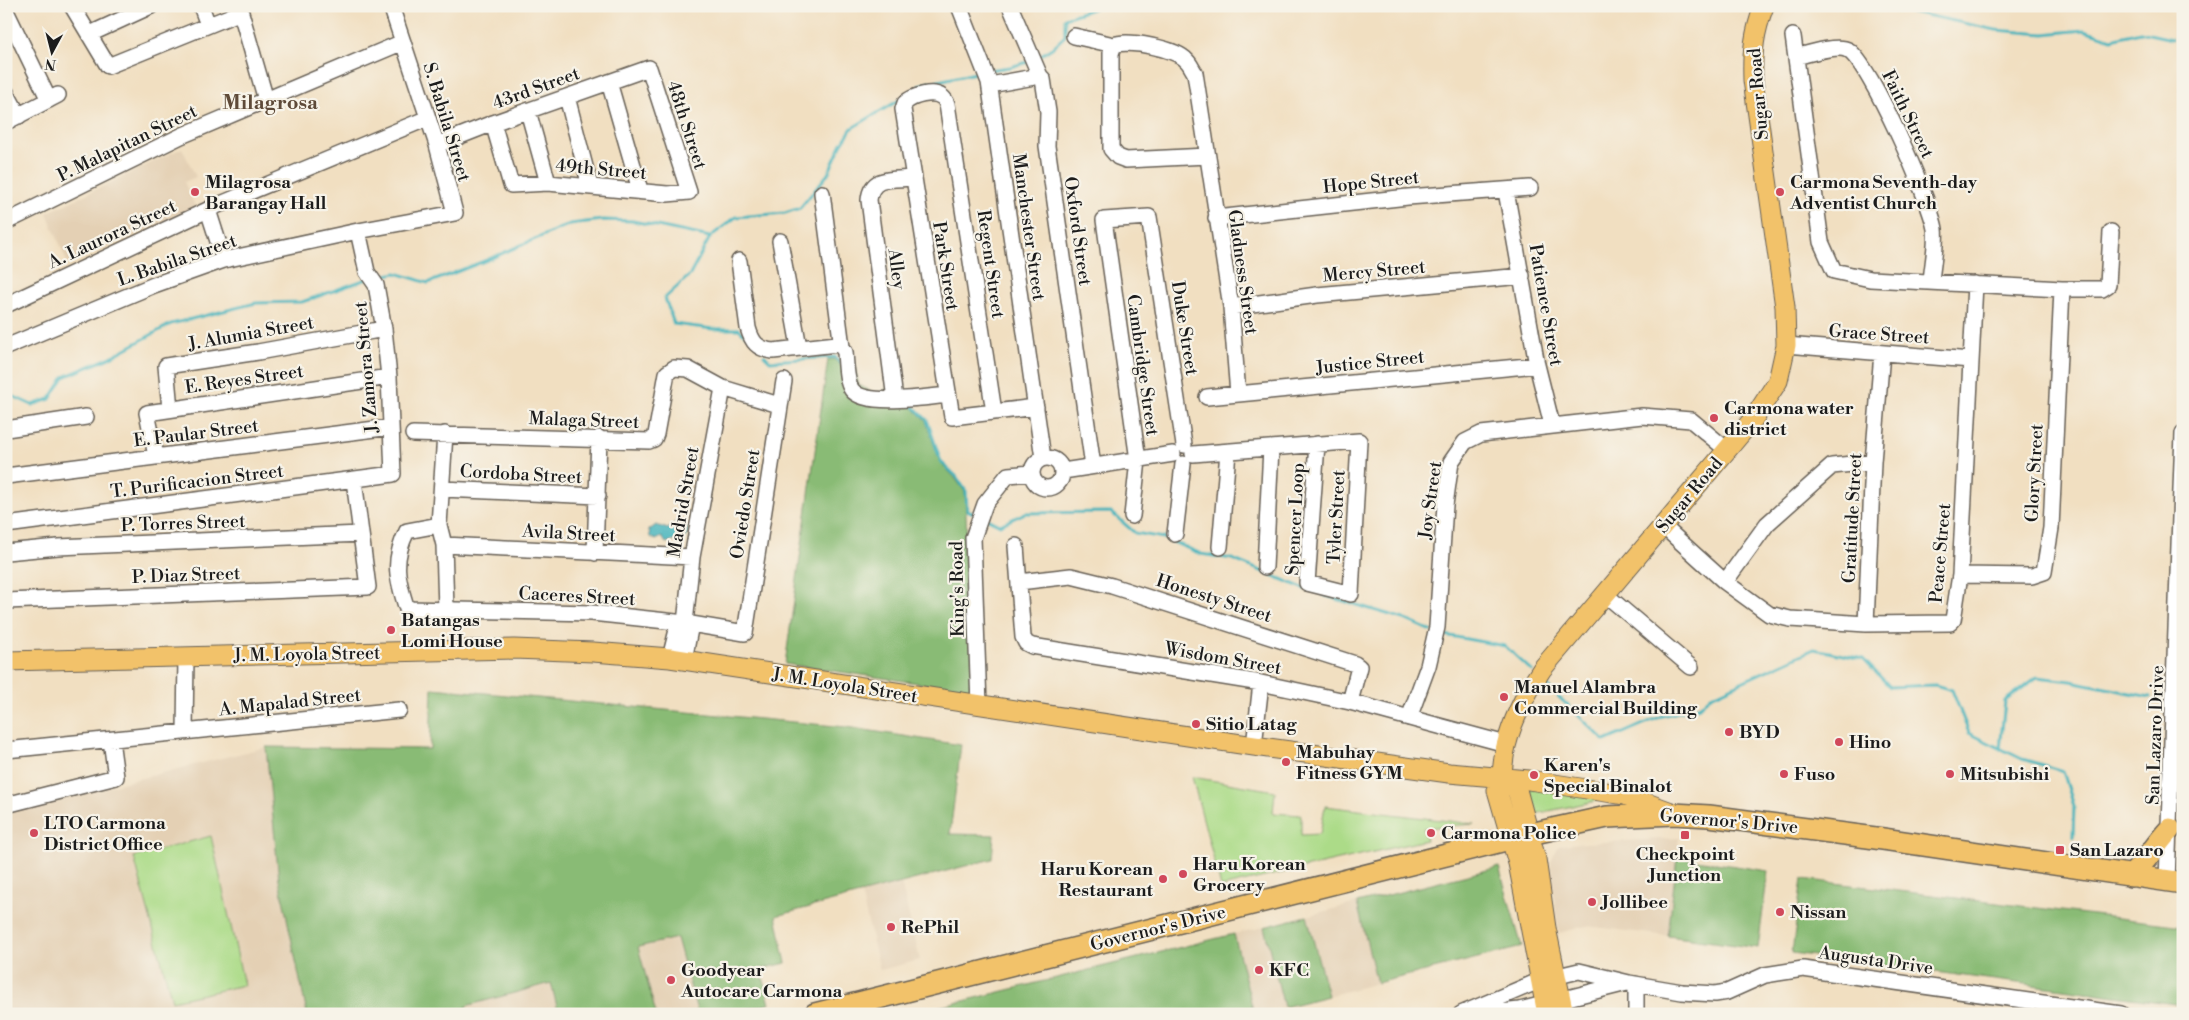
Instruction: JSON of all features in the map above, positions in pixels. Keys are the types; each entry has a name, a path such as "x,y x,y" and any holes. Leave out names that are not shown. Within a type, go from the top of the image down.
{"highway":[{"name":"Governor's Drive","path":"815,1014 1521,836 1607,817 1674,814 1787,826 2175,882"},
{"path":"2131,876 2145,862 2152,848 2174,817"}],"main road":[{"name":"Sugar Road","path":"1554,1007 1521,836 1497,790 1503,778 1506,744 1518,711 1542,669 1727,450 1773,391 1782,368 1786,346 1785,307 1753,80 1752,56 1755,31 1764,6"},
{"name":"J. M. Loyola Street","path":"6,661 514,649 593,652 679,651 979,705 1254,746 1626,795 1674,814"}],"street":[{"path":"72,6 108,66 208,25 240,9 266,100"},
{"path":"90,34 151,6"},
{"path":"201,6 208,25"},
{"name":"S. Babila Street","path":"391,6 437,145 455,213"},
{"name":"Manchester Street","path":"959,6 990,85 1043,458"},
{"name":"Oxford Street","path":"1010,6 1043,79 1046,94 1048,112 1047,146 1092,466"},
{"path":"6,11 54,97 12,119 6,92"},
{"name":"Gladness Street","path":"1074,36 1114,45 1125,43 1163,49 1186,58 1194,74 1231,307 1238,394"},
{"path":"1793,36 1821,242 1834,270 1870,278 2062,289 2102,289 2108,285 2111,232"},
{"name":"P. Malapitan Street","path":"6,222 181,136 404,42"},
{"path":"1114,45 1111,54 1111,149 1118,157 1126,160 1207,156"},
{"name":"Faith Street","path":"1796,57 1836,48 1847,49 1862,65 1910,158 1930,213 1935,231 1931,282"},
{"name":"43rd Street","path":"437,145 648,68"},
{"name":"48th Street","path":"648,68 689,192"},
{"path":"990,85 1040,76"},
{"path":"609,82 640,190"},
{"name":"Park Street","path":"951,122 947,104 942,97 934,94 909,99 904,103 903,110 913,178 952,417 1036,407"},
{"path":"567,97 590,186"},
{"path":"528,111 548,183"},
{"name":"A. Laurora Street","path":"6,305 208,210 428,118"},
{"name":"Regent Street","path":"951,122 994,412"},
{"name":"49th Street","path":"493,123 511,185 548,183 667,194 689,192"},
{"name":"Alley","path":"895,399 869,200 870,191 874,184 882,181 913,178"},
{"name":"Hope Street","path":"1216,218 1408,197 1530,188"},
{"name":"Patience Street","path":"1506,191 1537,365 1552,425"},
{"path":"822,193 842,347 845,352 851,389 856,394 868,398 895,399 948,395"},
{"path":"208,210 224,260"},
{"name":"L. Babila Street","path":"6,347 154,285 224,260 358,231 455,213"},
{"name":"Duke Street","path":"1104,220 1149,217 1183,454 1175,534"},
{"name":"Cambridge Street","path":"1104,220 1138,460 1132,516"},
{"name":"J. Zamora Street","path":"358,231 367,272 376,285 384,328 389,377 393,474"},
{"path":"780,241 799,348"},
{"path":"739,261 751,338 756,346 764,350 773,351 831,344 842,347"},
{"name":"Mercy Street","path":"1231,307 1317,295 1522,276"},
{"name":"Peace Street","path":"1663,526 1725,582 1768,614 1790,619 1866,624 1950,623 1953,620 1960,575 1975,284"},
{"name":"Glory Street","path":"1960,575 2032,576 2044,572 2051,528 2062,289"},
{"name":"J. Alumia Street","path":"170,409 166,366 258,352 384,328"},
{"name":"Grace Street","path":"1786,346 1971,360"},
{"name":"Gratitude Street","path":"1866,624 1873,462 1882,353"},
{"name":"Justice Street","path":"1207,397 1537,365"},
{"name":"Malaga Street","path":"413,434 654,439 667,373 674,368 688,369 723,388 779,405"},
{"name":"E. Reyes Street","path":"156,456 147,413 389,377"},
{"name":"Oviedo Street","path":"744,633 784,381"},
{"name":"Madrid Street","path":"679,651 685,623 692,557 723,388"},
{"name":"Joy Street","path":"1409,718 1428,666 1436,633 1445,505 1451,462 1465,442 1481,434 1642,416 1692,420 1727,450"},
{"path":"6,429 86,417"},
{"name":"E. Paular Street","path":"6,476 391,427"},
{"name":"San Lazaro Drive","path":"2175,882 2174,817 2183,433"},
{"path":"445,434 439,525 444,545 446,609"},
{"path":"595,553 599,438"},
{"name":"Tyler Street","path":"1317,444 1359,441 1351,594"},
{"path":"1063,471 1183,454 1317,444"},
{"name":"Spencer Loop","path":"1317,444 1307,583 1351,594"},
{"path":"1265,567 1271,448"},
{"path":"1220,547 1228,452"},
{"path":"1043,458 1054,458 1058,461 1063,471 1063,476 1058,484 1049,488 1039,486 1035,482 1032,473 1035,464 1043,458"},
{"path":"1725,582 1767,524 1832,466 1873,462"},
{"name":"King's Road","path":"979,705 973,538 985,504 1008,475 1032,473"},
{"name":"T. Purificacion Street","path":"6,525 393,474"},
{"path":"354,480 361,534"},
{"name":"Cordoba Street","path":"442,489 598,496"},
{"name":"Caceres Street","path":"439,525 407,531 399,546 397,578 407,609 592,613 685,623 744,633"},
{"name":"P. Torres Street","path":"6,552 58,547 361,534"},
{"name":"P. Diaz Street","path":"6,601 368,587 361,534"},
{"name":"Avila Street","path":"444,545 692,557"},
{"name":"Wisdom Street","path":"1016,546 1023,637 1026,643 1032,646 1262,683 1350,702 1506,744"},
{"name":"Honesty Street","path":"1019,582 1071,576 1112,586 1355,664 1359,667 1359,672 1350,702"},
{"path":"1606,595 1691,667"},
{"path":"185,731 186,658"},
{"path":"1254,746 1262,683"},
{"name":"A. Mapalad Street","path":"6,750 399,710"},
{"path":"6,805 116,777 111,740"},
{"name":"Augusta Drive","path":"1472,1013 1549,979 1579,971 1632,983 1715,994 1727,992 1765,976 1803,969 2121,1014"},
{"path":"1632,983 1636,1014"},
{"name":"Augusta Drive","path":"1472,1013 1554,1007 1632,983"}],"shaded area":[{"path":"182,148 196,177 184,182 196,208 68,264 47,213"},
{"path":"266,747 279,880 307,1014 6,1014 6,812"},
{"name":"Jollibee","path":"1679,838 1668,936 1586,926 1559,933 1550,871 1551,861 1559,846"},
{"name":"RePhil","path":"901,883 920,960 880,970 861,894"},
{"path":"1357,903 1377,983 1328,996 1307,916"},
{"name":"KFC","path":"1264,927 1284,1007 1254,1014 1234,934"},
{"name":"Goodyear Autocare Carmona","path":"677,938 698,1014 656,1014 638,947"},
{"path":"551,983 559,1014 467,1014 465,1006"}],"green space":[{"path":"828,359 834,359 844,368 854,362 859,385 879,395 895,380 907,402 926,421 940,462 965,492 974,691 785,664"},
{"path":"432,688 846,727 961,745 950,834 994,835 992,859 776,916 786,963 761,969 770,1004 726,1014 698,1014 677,938 638,947 656,1014 559,1014 551,983 466,1006 467,1014 307,1014 279,880 266,747 430,749"},
{"path":"1192,777 1275,791 1273,813 1301,815 1301,835 1320,834 1325,806 1474,824 1423,828 1426,840 1221,887"},
{"path":"1530,788 1605,799 1535,814"},
{"path":"211,836 244,985 172,1001 134,857"},
{"path":"1677,857 1768,871 1758,948 1668,936"},
{"path":"1499,867 1522,947 1377,983 1357,903"},
{"path":"1802,879 2183,926 2183,1005 1792,953"},
{"path":"1307,916 1328,996 1284,1007 1264,927"},
{"path":"1234,934 1254,1014 911,1014"}],"water":[{"path":"676,521 687,525 688,534 682,541 666,543 662,537 656,540 650,537 649,530 656,525 668,529"}],"waterway":[{"path":"1036,58 1052,48 1065,36 1065,18 1101,6"},
{"path":"1883,6 1996,30 2044,34 2084,30 2112,39 2140,32 2172,39"},
{"path":"988,70 1028,62"},
{"path":"921,90 920,85 980,72"},
{"path":"744,334 739,329 713,329 674,324 665,298 690,275 710,237 736,217 785,213 800,208 828,174 841,145 852,128 901,99"},
{"path":"376,277 396,273 428,283 570,224 603,220 633,221 710,237"},
{"path":"6,393 32,405 50,399 64,377 109,358 171,324 256,303 302,302 367,279"},
{"path":"764,355 770,361 835,357 840,363"},
{"path":"911,404 927,420 941,462 956,476 966,491 967,510 973,513"},
{"path":"986,518 1000,525 1025,513 1111,512 1135,533 1164,538 1201,554 1232,559 1305,589"},
{"path":"1323,595 1404,619 1431,631"},
{"path":"1439,634 1505,646 1532,671"},
{"path":"1542,681 1605,741 1662,716 1699,707 1711,696 1814,649 1863,659 1890,687 1935,685 1952,690 1969,733 2022,759 2063,771 2074,806 2073,837"},
{"path":"2000,749 2005,701 2037,677 2071,681 2150,697"}],"place":[{"name":"Milagrosa Barangay Hall","path":"195,192"},
{"name":"Carmona Seventh-day Adventist Church","path":"1780,192"},
{"name":"Carmona water district","path":"1714,418"},
{"name":"Batangas Lomi House","path":"391,630"},
{"name":"Manuel Alambra Commercial Building","path":"1504,697"},
{"name":"Sitio Latag","path":"1196,724"},
{"name":"BYD","path":"1729,732"},
{"name":"Hino","path":"1839,742"},
{"name":"Mabuhay Fitness GYM","path":"1286,762"},
{"name":"Fuso","path":"1784,774"},
{"name":"Mitsubishi","path":"1950,774"},
{"name":"Karen's Special Binalot","path":"1534,775"},
{"name":"LTO Carmona District Office","path":"34,833"},
{"name":"Carmona Police","path":"1431,833"},
{"name":"Checkpoint Junction","path":"1685,835"},
{"name":"San Lazaro","path":"2060,850"},
{"name":"Haru Korean Grocery","path":"1183,874"},
{"name":"Haru Korean Restaurant","path":"1163,879"},
{"name":"Jollibee","path":"1592,902"},
{"name":"Nissan","path":"1780,912"},
{"name":"RePhil","path":"891,927"},
{"name":"KFC","path":"1259,970"},
{"name":"Goodyear Autocare Carmona","path":"671,980"}],"district":[{"name":"Milagrosa","path":"270,102"}]}
